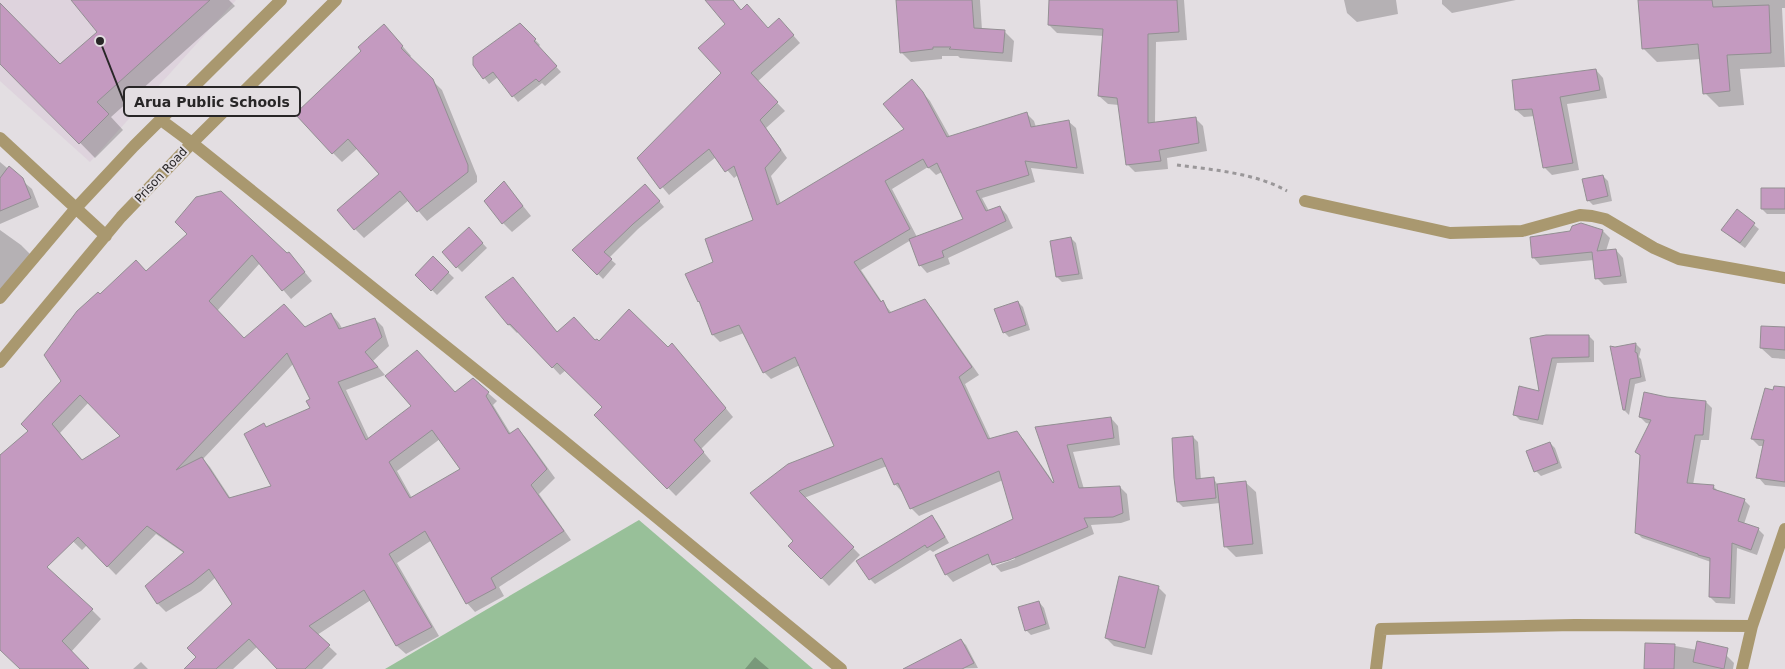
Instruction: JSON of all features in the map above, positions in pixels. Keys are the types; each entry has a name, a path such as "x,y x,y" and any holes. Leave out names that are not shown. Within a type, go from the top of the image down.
{"street":[{"path":"0,298 76,208 281,0"},
{"name":"Prison Road","path":"0,362 106,236 192,143 336,0"},
{"path":"161,120 559,437 841,669"},
{"path":"0,138 106,236"},
{"path":"1305,201 1450,233 1522,231 1580,215 1592,216 1605,219 1654,248 1679,259 1785,278"},
{"path":"1742,669 1752,626 1785,530"},
{"path":"1376,669 1381,629 1575,625 1752,626"}],"path":[{"path":"1177,165 1220,171 1272,183 1305,201"}],"shaded area":[{"path":"0,0 236,0 90,162 0,81"}],"green space":[{"path":"639,520 813,669 385,669"}],"building":[{"path":"71,0 210,0 97,102 109,114 79,144 0,64 0,3 60,64 97,32"},
{"path":"705,0 733,0 741,10 747,4 768,28 779,18 794,35 751,73 778,102 760,120 781,150 765,168 777,205 904,129 883,104 912,79 923,92 947,137 1027,112 1031,127 1069,120 1077,168 1025,161 1029,175 976,191 986,211 1000,206 1006,221 942,251 944,257 919,266 909,239 963,219 937,163 928,168 923,159 885,181 910,229 854,262 881,302 883,300 889,313 925,299 972,367 959,377 988,439 1017,431 1053,483 1035,427 1111,417 1114,438 1067,445 1079,488 1120,486 1123,513 1113,517 1084,518 1088,527 1009,560 992,565 988,554 945,575 935,555 1013,519 999,471 910,509 898,483 894,485 882,458 799,491 854,547 821,579 788,546 793,541 750,493 788,464 834,446 795,357 763,373 739,325 712,335 699,301 685,274 713,262 705,239 753,220 734,166 725,172 709,149 660,189 637,158 721,73 698,48 725,24"},
{"path":"896,0 972,0 974,28 1005,30 1003,53 949,49 951,47 933,47 933,49 900,53"},
{"path":"1049,0 1177,0 1179,32 1148,34 1148,123 1196,117 1199,143 1159,150 1161,161 1126,165 1117,98 1098,96 1103,29 1048,25"},
{"path":"1638,0 1712,0 1713,7 1769,5 1771,53 1727,55 1730,91 1703,94 1698,44 1642,49"},
{"path":"520,23 536,39 534,41 557,66 539,82 536,79 512,97 493,72 483,79 473,65 473,57"},
{"path":"384,24 403,46 401,48 433,79 468,165 468,172 417,212 400,191 354,230 337,210 379,174 348,139 332,154 295,114 361,51 358,47"},
{"path":"1596,69 1600,90 1560,97 1573,163 1543,168 1532,109 1515,110 1512,80"},
{"path":"9,166 23,178 31,198 0,211 0,178"},
{"path":"1603,175 1608,196 1587,201 1582,179"},
{"path":"504,181 523,206 502,224 484,201"},
{"path":"645,184 660,201 604,252 612,259 597,275 572,250"},
{"path":"1761,188 1785,188 1785,209 1761,209"},
{"path":"221,191 287,253 289,252 305,272 282,291 252,255 209,301 244,338 284,304 305,327 331,313 339,329 375,318 382,337 365,352 378,367 338,382 366,440 411,406 385,376 417,350 455,392 473,378 489,392 486,396 509,434 518,428 547,469 531,485 564,531 491,578 496,588 466,604 425,531 389,554 432,627 396,646 364,590 309,626 330,645 305,669 277,669 249,639 216,669 184,669 196,657 187,648 232,604 209,569 192,583 157,604 145,586 184,552 147,526 107,567 78,537 47,567 93,609 62,641 89,669 20,669 0,650 0,455 28,431 21,424 61,381 44,355 77,311 98,292 100,294 136,260 146,271 187,234 175,222 196,197","holes":["287,353 310,399 306,401 310,408 266,427 264,423 244,434 271,486 229,498 202,457 176,470","80,395 120,436 82,460 52,424","432,430 460,469 410,498 389,462"]},
{"path":"1737,209 1755,223 1740,243 1721,230"},
{"path":"1581,223 1603,230 1597,251 1616,249 1621,276 1595,279 1592,252 1532,258 1530,237 1570,231 1572,226"},
{"path":"469,227 483,243 456,268 442,252"},
{"path":"1071,237 1079,274 1056,277 1050,241"},
{"path":"433,256 449,272 431,291 415,275"},
{"path":"513,277 557,332 574,317 595,340 599,341 629,309 668,347 672,343 726,408 694,440 704,452 667,489 594,415 602,407 557,363 552,368 510,324 508,325 485,297"},
{"path":"1018,301 1026,325 1003,333 994,309"},
{"path":"1761,326 1785,327 1785,350 1760,348"},
{"path":"1546,335 1589,335 1589,357 1552,358 1538,420 1513,415 1519,386 1539,391 1530,338"},
{"path":"1636,343 1635,352 1637,353 1641,377 1630,379 1625,410 1623,410 1610,346 1615,347"},
{"path":"1774,386 1785,387 1785,482 1756,478 1764,440 1751,439 1765,388 1773,390"},
{"path":"1644,392 1667,397 1706,401 1703,435 1695,435 1687,483 1714,485 1713,489 1745,499 1738,521 1759,528 1751,550 1732,543 1730,598 1709,597 1710,558 1635,533 1640,455 1635,452 1651,420 1639,417"},
{"path":"1193,436 1196,479 1214,477 1216,498 1177,502 1172,438"},
{"path":"1550,442 1558,463 1534,472 1526,451"},
{"path":"1246,481 1253,544 1224,547 1217,484"},
{"path":"932,515 945,537 927,548 925,545 869,580 856,561"},
{"path":"1119,576 1159,586 1145,648 1105,638"},
{"path":"1039,601 1046,624 1025,631 1018,607"},
{"path":"961,639 974,663 962,669 903,669"},
{"path":"1697,641 1728,648 1724,669 1693,662"},
{"path":"1645,643 1675,644 1674,669 1644,669"}],"place":[{"name":"Arua Public Schools","path":"100,41"}]}
